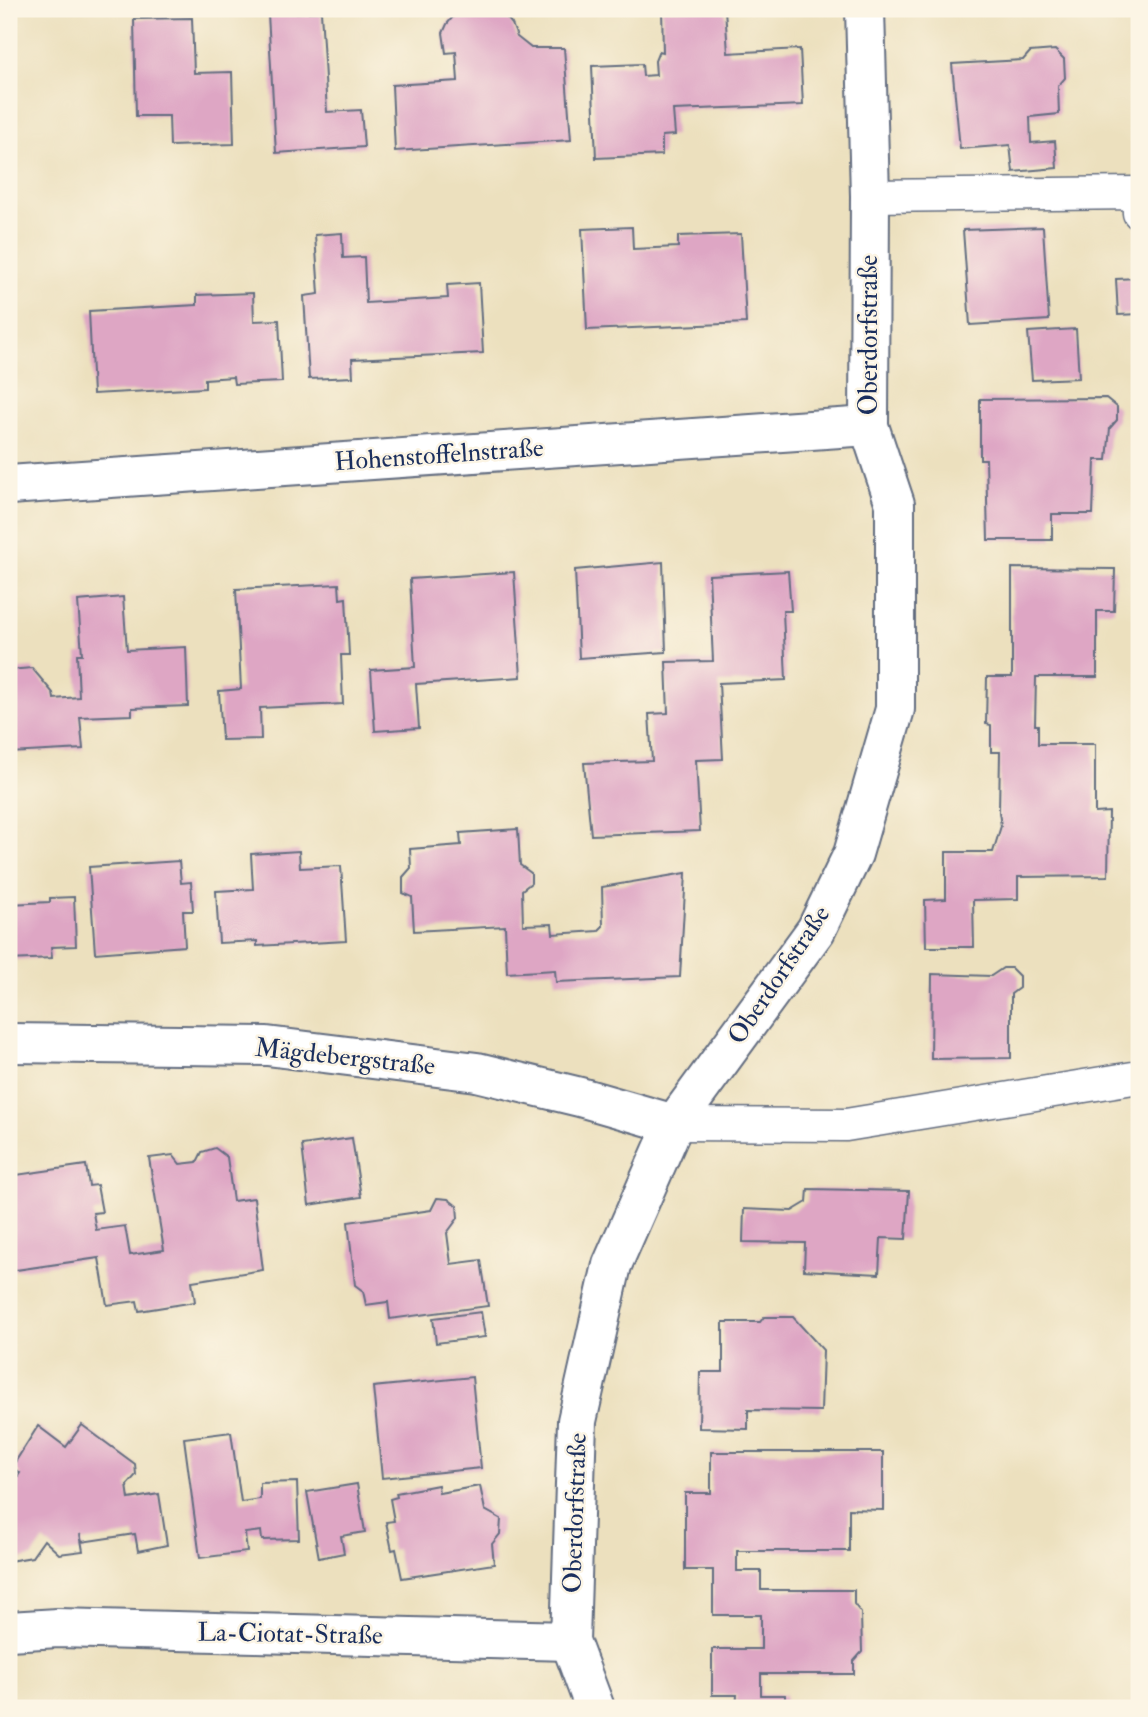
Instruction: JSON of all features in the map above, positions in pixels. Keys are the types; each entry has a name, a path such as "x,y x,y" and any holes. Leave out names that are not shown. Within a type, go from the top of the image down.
{"street":[{"name":"Oberdorfstraße","path":"595,1708 570,1641 577,1421 612,1265 674,1124 816,930 853,854 895,709 895,503 869,426 870,196 865,9"},
{"name":"Hohenstoffelnstraße","path":"9,485 869,426"},
{"name":"Mägdebergstraße","path":"9,1043 267,1046 477,1072 580,1097 674,1124"},
{"name":"La-Ciotat-Straße","path":"9,1631 58,1628 570,1641"}],"lane":[{"path":"870,196 1138,193 1139,213"},
{"path":"674,1124 846,1125 1139,1077"}],"building":[{"path":"464,9 493,9 503,13 512,24 517,37 531,48 564,48 571,140 395,151 392,85 458,81 456,52 446,53 443,33 456,13"},
{"path":"662,9 725,9 728,53 800,49 803,105 673,110 675,135 662,136 662,155 596,158 592,66 642,64 643,76 656,75 655,61 659,51 663,52"},
{"path":"321,11 327,112 361,110 364,147 276,153 268,14"},
{"path":"192,18 194,73 232,72 234,144 170,146 169,116 136,116 134,19"},
{"path":"1055,50 1064,59 1065,78 1058,86 1059,114 1030,117 1031,143 1055,141 1057,168 1013,172 1010,145 960,149 952,64 1023,60 1030,52"},
{"path":"632,227 633,249 678,247 678,236 741,234 746,323 587,330 582,229"},
{"path":"1043,227 1049,320 970,325 963,230"},
{"path":"342,233 343,258 364,257 366,303 448,298 447,285 479,283 483,353 352,359 353,377 309,379 304,296 319,294 315,235"},
{"path":"1139,278 1139,314 1118,315 1116,279"},
{"path":"253,293 254,321 279,320 282,382 234,384 233,377 205,379 205,388 93,394 89,311 197,305 197,295"},
{"path":"1076,329 1079,378 1032,380 1028,332"},
{"path":"1106,398 1117,407 1117,420 1110,428 1107,460 1095,460 1093,514 1052,514 1052,540 988,540 986,459 980,459 980,399"},
{"path":"663,562 666,652 579,658 575,570"},
{"path":"1012,568 1115,569 1114,611 1097,611 1097,677 1036,677 1035,725 1038,725 1038,744 1095,744 1095,813 1109,812 1108,876 1018,877 1018,899 973,900 974,947 926,947 925,900 946,899 946,852 993,852 1001,826 1000,752 991,752 991,725 986,724 987,677 1012,677"},
{"path":"788,571 791,611 783,611 786,680 719,683 723,759 696,760 700,831 591,835 584,763 652,761 649,714 668,713 666,662 713,661 709,575"},
{"path":"514,572 521,677 416,684 419,728 375,731 371,670 415,667 410,579"},
{"path":"339,584 340,599 346,598 349,655 341,655 343,704 260,708 261,739 222,740 219,691 241,689 236,589"},
{"path":"123,597 127,650 186,647 188,706 132,708 132,715 80,717 83,749 9,753 9,670 32,668 53,693 54,699 79,697 77,654 82,654 78,601"},
{"path":"518,829 520,865 531,873 531,883 522,890 523,925 552,924 553,934 598,931 603,926 602,887 686,873 680,977 556,982 555,970 507,973 505,926 414,931 412,897 403,893 403,877 411,868 410,849 461,845 460,833"},
{"path":"299,851 300,868 341,866 346,941 257,946 257,941 219,943 216,891 253,889 251,854"},
{"path":"179,861 181,883 191,882 193,911 183,911 185,946 95,953 89,867"},
{"path":"74,897 76,946 51,947 52,958 9,960 9,904 50,902 50,898"},
{"path":"1003,968 1011,968 1019,976 1019,988 1011,994 1011,1058 931,1059 932,974 991,976"},
{"path":"352,1138 361,1197 309,1205 302,1145"},
{"path":"215,1148 227,1157 233,1201 254,1198 263,1270 192,1281 195,1302 139,1311 137,1301 107,1305 99,1258 9,1271 9,1176 86,1165 89,1186 97,1185 102,1212 93,1213 96,1230 125,1226 130,1255 164,1250 149,1158 173,1155 180,1164 197,1162 202,1152"},
{"path":"808,1189 909,1191 906,1239 881,1238 879,1274 804,1270 805,1243 743,1242 744,1209 792,1211 807,1202"},
{"path":"437,1198 448,1199 457,1206 458,1218 447,1233 451,1264 481,1260 488,1306 390,1319 388,1302 366,1305 363,1291 355,1285 348,1222 431,1210"},
{"path":"481,1312 485,1337 436,1343 433,1318"},
{"path":"764,1317 793,1317 823,1350 821,1411 748,1410 748,1429 699,1428 700,1372 723,1372 723,1322 760,1322"},
{"path":"472,1377 481,1468 382,1478 373,1387"},
{"path":"82,1425 135,1464 136,1475 127,1485 129,1499 159,1494 167,1545 138,1551 135,1534 82,1542 80,1534 83,1551 59,1554 44,1540 32,1557 9,1561 9,1489 20,1473 12,1467 38,1426 66,1447"},
{"path":"231,1432 241,1502 260,1499 260,1483 297,1482 299,1539 262,1540 261,1531 245,1533 247,1552 200,1558 184,1438"},
{"path":"711,1452 883,1452 883,1510 849,1509 849,1551 737,1551 737,1571 761,1571 761,1590 854,1590 854,1604 861,1613 862,1652 854,1661 854,1674 761,1674 761,1695 785,1695 785,1708 736,1708 737,1695 712,1695 712,1649 761,1649 761,1615 713,1615 713,1570 685,1570 685,1493 711,1493"},
{"path":"357,1484 365,1532 341,1536 344,1553 319,1558 307,1492"},
{"path":"438,1485 439,1493 480,1486 485,1510 501,1519 500,1534 492,1544 494,1564 402,1578 396,1549 392,1550 386,1522 394,1521 390,1499 397,1497 396,1493"}]}
